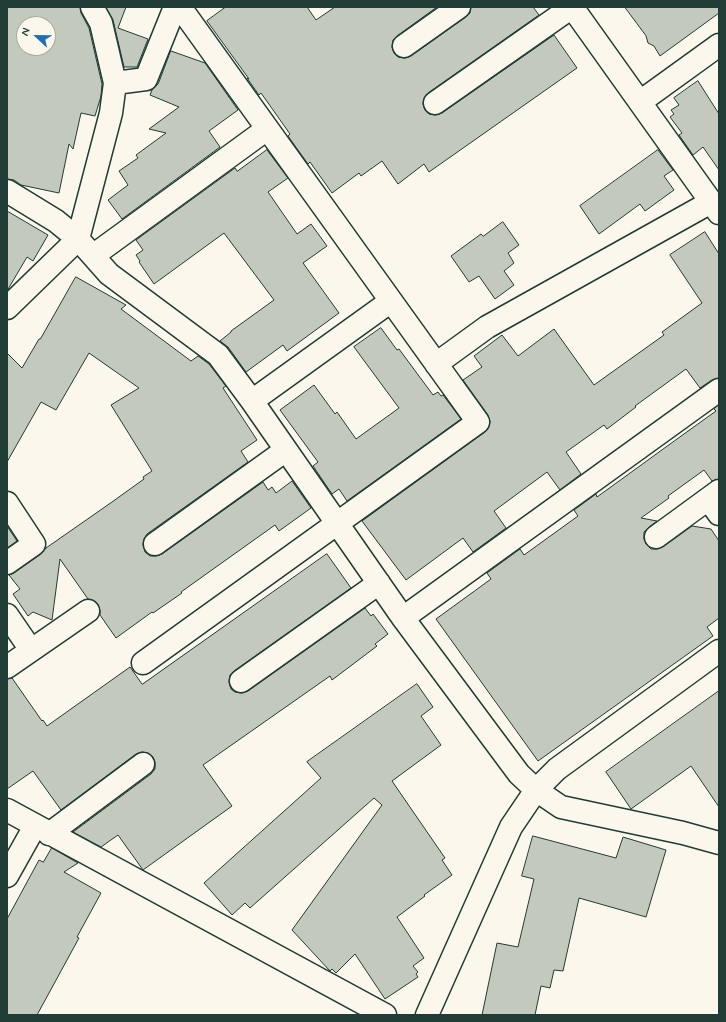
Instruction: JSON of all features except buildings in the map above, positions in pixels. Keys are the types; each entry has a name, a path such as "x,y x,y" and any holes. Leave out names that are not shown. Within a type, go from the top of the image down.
{"street":[{"path":"7,308 78,239 112,113 115,83 101,23 92,7"},
{"path":"115,83 146,79 175,7"},
{"path":"143,662 478,422 180,7"},
{"path":"404,46 459,7"},
{"path":"435,103 572,7 715,207 487,327 436,364"},
{"path":"640,102 719,45"},
{"path":"94,255 267,129"},
{"path":"7,191 56,221 78,239 94,255 109,274 218,355 252,401 403,618 519,774 536,790 561,807 683,832 719,843"},
{"path":"252,401 391,301"},
{"path":"403,618 719,390"},
{"path":"155,544 286,450"},
{"path":"7,502 34,544 7,563"},
{"path":"656,537 715,502"},
{"path":"241,680 379,583"},
{"path":"7,667 88,611"},
{"path":"7,615 31,650"},
{"path":"427,1015 511,827 536,790 557,769 719,651"},
{"path":"7,876 42,830 143,764"},
{"path":"7,810 385,1015"}]}
